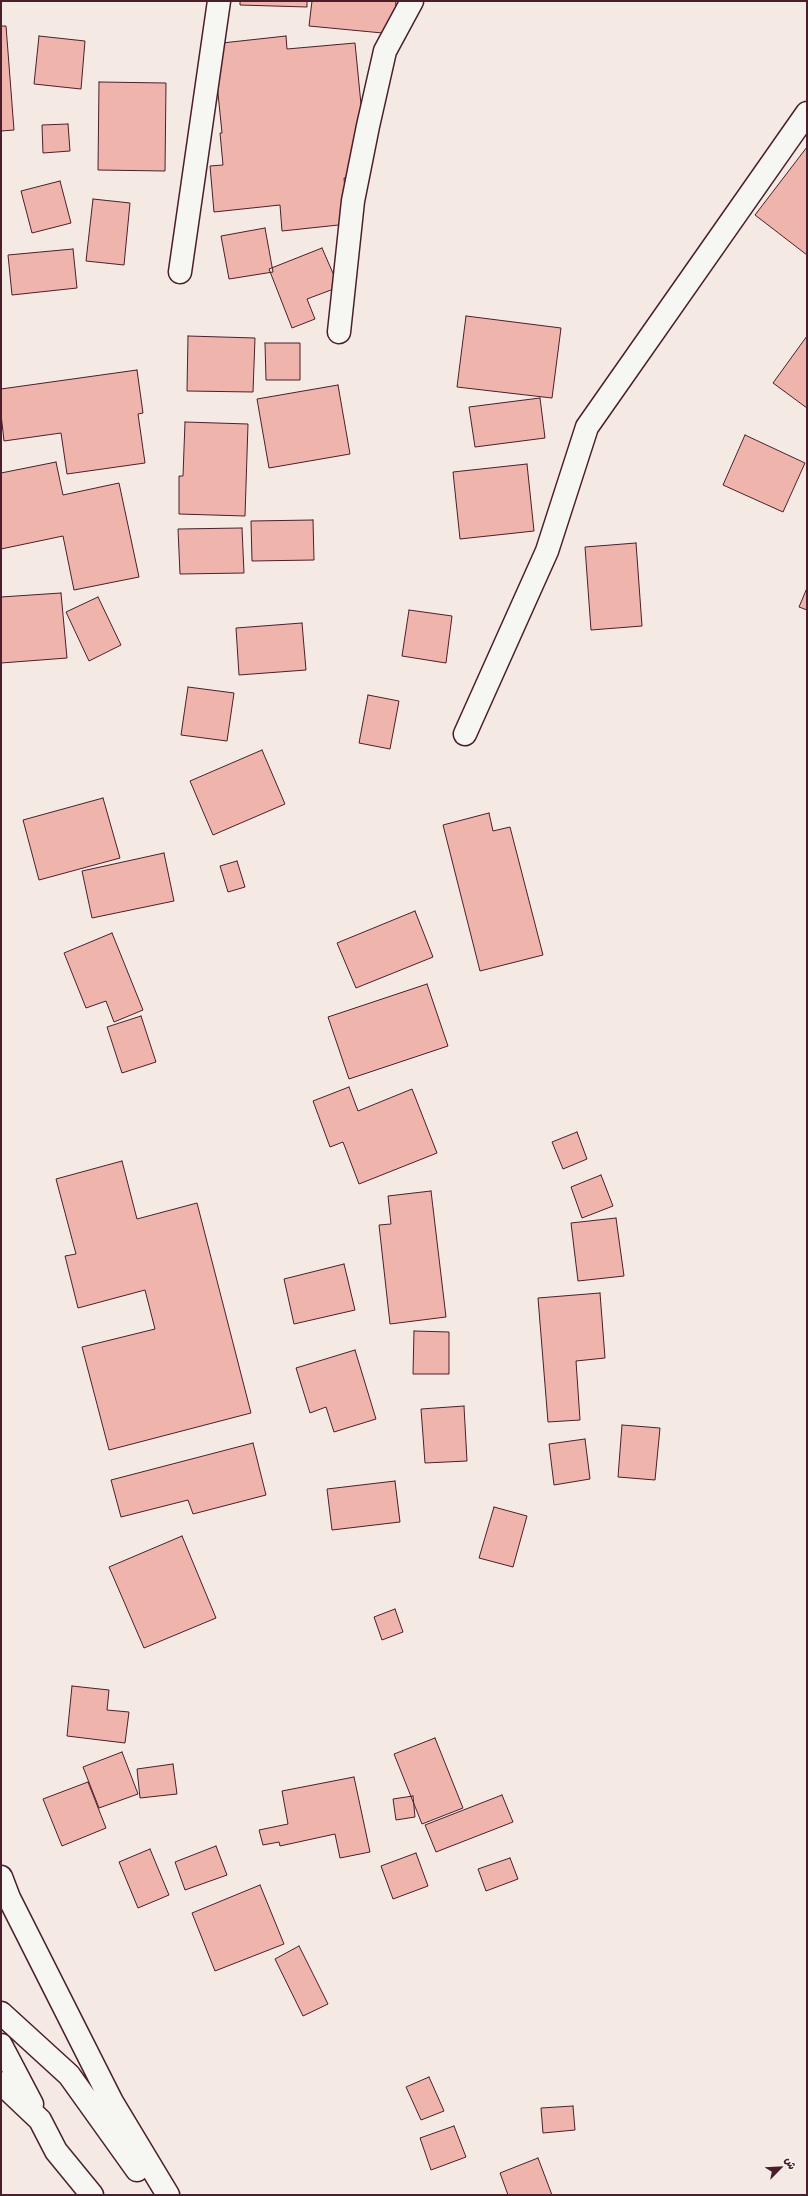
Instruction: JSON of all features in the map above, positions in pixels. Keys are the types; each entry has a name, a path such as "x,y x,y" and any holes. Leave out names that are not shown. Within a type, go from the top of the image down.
{"main road":[{"path":"180,272 219,1"},
{"path":"339,332 353,201 368,126 385,51 412,1"},
{"path":"465,734 548,551 587,428 807,113"},
{"path":"1,1877 9,1898 112,2102 168,2195"},
{"path":"1,2013 69,2075 156,2195"},
{"path":"1,2045 56,2150 92,2195"},
{"path":"5,2087 40,2120"}],"building":[{"path":"240,1 307,1 307,7 240,5"},
{"path":"312,1 396,1 393,34 309,26"},
{"path":"1,26 6,26 14,130 1,131"},
{"path":"39,36 85,41 81,89 34,84"},
{"path":"286,36 287,49 355,43 368,176 344,178 348,224 282,231 280,205 214,212 210,166 223,165 220,133 222,133 213,44"},
{"path":"99,82 166,83 165,171 98,170"},
{"path":"68,124 70,151 43,153 42,125"},
{"path":"807,147 807,255 755,215"},
{"path":"60,181 71,223 32,233 21,191"},
{"path":"93,199 130,203 124,265 86,261"},
{"path":"265,228 273,272 229,279 221,236"},
{"path":"322,248 339,287 307,299 315,319 292,328 269,269"},
{"path":"73,249 77,288 12,295 8,255"},
{"path":"466,316 561,328 552,398 457,387"},
{"path":"188,336 255,338 253,392 187,391"},
{"path":"807,336 807,408 773,383"},
{"path":"265,343 300,343 300,380 266,380"},
{"path":"137,370 143,413 138,414 145,463 67,474 61,433 4,441 1,414 1,389"},
{"path":"338,385 350,454 269,468 257,399"},
{"path":"540,398 545,438 475,447 469,407"},
{"path":"185,422 248,424 245,516 179,514 179,476 183,476"},
{"path":"745,435 805,463 783,512 723,485"},
{"path":"56,462 63,495 119,483 139,577 74,590 63,536 1,549 1,473"},
{"path":"527,464 534,531 460,539 453,472"},
{"path":"313,520 314,560 252,561 251,521"},
{"path":"242,528 244,573 180,574 178,529"},
{"path":"636,543 642,626 591,630 585,547"},
{"path":"807,588 807,610 799,607"},
{"path":"61,593 67,658 1,663 1,597"},
{"path":"98,597 121,645 89,661 66,612"},
{"path":"409,610 452,616 446,663 402,656"},
{"path":"302,623 306,670 239,675 236,628"},
{"path":"188,687 234,693 227,741 181,735"},
{"path":"368,695 399,701 390,749 359,743"},
{"path":"262,750 285,804 213,835 190,781"},
{"path":"103,798 120,858 39,880 23,820"},
{"path":"489,813 493,831 510,827 543,955 480,971 443,825"},
{"path":"164,853 174,901 92,918 82,871"},
{"path":"237,861 245,887 228,892 220,866"},
{"path":"415,911 433,957 356,988 337,943"},
{"path":"112,933 143,1010 114,1022 106,1001 86,1008 64,953"},
{"path":"427,984 448,1046 349,1079 328,1017"},
{"path":"141,1016 156,1062 122,1073 107,1027"},
{"path":"349,1087 358,1111 412,1089 437,1153 359,1184 343,1142 330,1147 313,1101"},
{"path":"577,1132 587,1159 563,1169 552,1142"},
{"path":"122,1161 137,1219 197,1203 251,1413 109,1450 82,1347 155,1329 145,1290 78,1308 65,1256 76,1254 56,1179"},
{"path":"601,1175 613,1206 582,1218 571,1187"},
{"path":"431,1191 446,1317 390,1324 379,1225 391,1224 388,1196"},
{"path":"616,1218 624,1276 578,1281 571,1223"},
{"path":"344,1264 355,1310 294,1324 284,1279"},
{"path":"600,1293 605,1358 576,1361 580,1420 548,1422 538,1298"},
{"path":"414,1331 449,1332 449,1374 413,1374"},
{"path":"355,1350 376,1419 334,1432 326,1407 310,1413 296,1368"},
{"path":"464,1406 467,1461 425,1463 421,1409"},
{"path":"622,1425 660,1428 655,1480 618,1477"},
{"path":"585,1439 590,1479 554,1485 549,1444"},
{"path":"253,1443 266,1495 193,1514 188,1500 121,1517 111,1480"},
{"path":"395,1481 400,1522 332,1530 327,1489"},
{"path":"494,1507 527,1516 513,1567 479,1558"},
{"path":"182,1536 216,1618 144,1648 109,1567"},
{"path":"395,1609 403,1632 382,1640 374,1617"},
{"path":"72,1686 109,1690 107,1710 129,1712 125,1743 67,1736"},
{"path":"435,1738 463,1808 422,1824 394,1754"},
{"path":"122,1752 138,1794 99,1808 83,1767"},
{"path":"173,1764 177,1794 140,1798 137,1769"},
{"path":"354,1777 370,1852 340,1858 335,1834 280,1846 279,1842 263,1845 259,1830 288,1824 282,1791"},
{"path":"88,1782 106,1828 62,1846 43,1799"},
{"path":"502,1795 513,1822 436,1852 425,1825"},
{"path":"413,1796 415,1817 396,1820 393,1799"},
{"path":"216,1846 227,1875 185,1890 175,1862"},
{"path":"150,1849 169,1895 138,1908 119,1862"},
{"path":"416,1853 428,1886 393,1899 381,1866"},
{"path":"510,1858 518,1879 486,1891 478,1869"},
{"path":"260,1885 284,1944 215,1971 192,1913"},
{"path":"299,1946 328,2004 303,2016 275,1959"},
{"path":"429,2077 444,2111 421,2120 406,2087"},
{"path":"573,2106 575,2130 543,2133 541,2108"},
{"path":"454,2126 466,2157 431,2170 420,2138"},
{"path":"538,2158 552,2195 508,2195 500,2173"}]}
